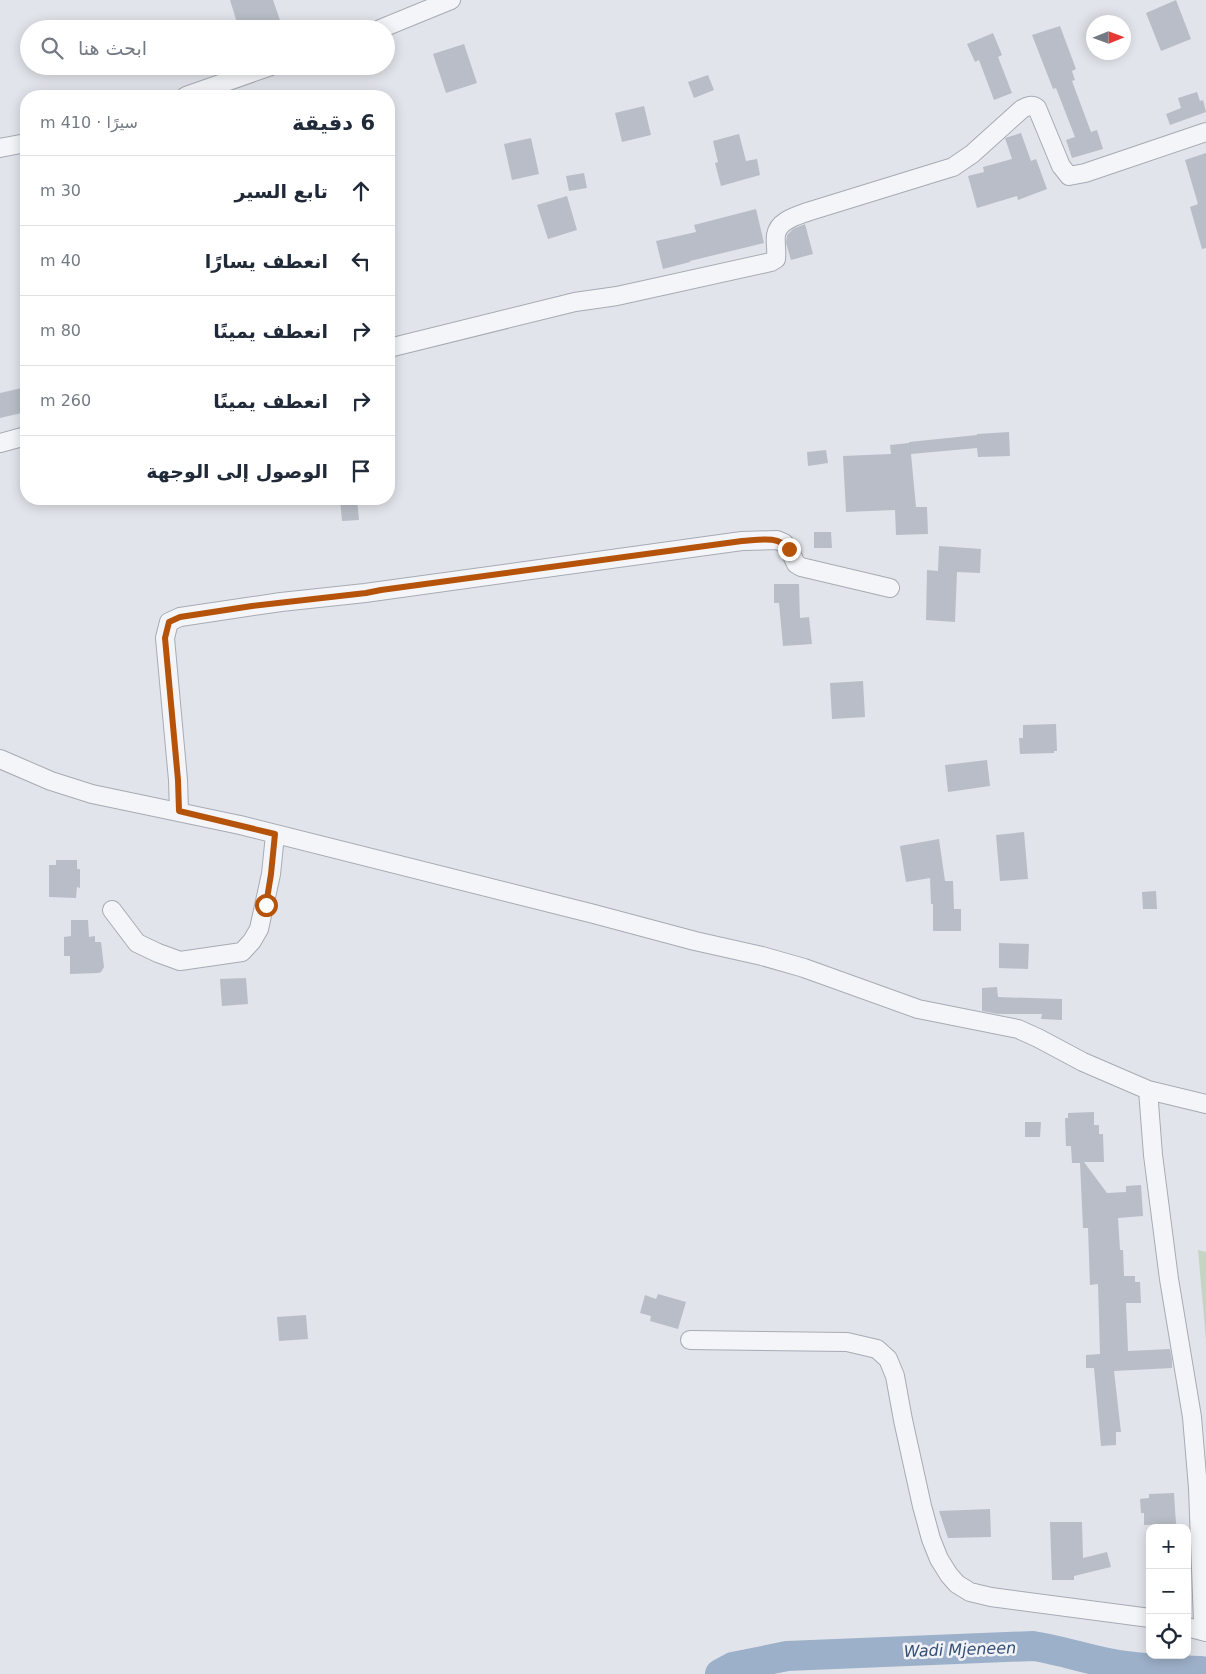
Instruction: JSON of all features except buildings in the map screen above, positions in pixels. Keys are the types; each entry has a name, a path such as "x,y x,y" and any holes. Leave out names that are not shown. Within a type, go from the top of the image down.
{"street":[{"path":"395,23 451,0"},
{"path":"203,90 246,75"},
{"path":"395,347 575,302 617,296 771,262 776,259 776,235 778,230 788,220 807,212 953,167 972,154 1022,109 1030,106 1037,108 1061,166 1069,176 1085,173 1206,132"},
{"path":"0,148 20,144"},
{"path":"0,443 20,438"},
{"path":"179,811 178,780 165,638 169,622 180,617 281,602 366,593 661,551 763,540 777,540 784,543 796,564 801,567 890,588"},
{"path":"0,759 51,781 92,794 179,811 275,834 695,941 762,956 804,968 918,1009 1018,1029 1083,1062 1148,1090 1206,1104"},
{"path":"112,910 138,943 180,961 242,952 252,941 259,929 271,874 275,834"},
{"path":"1148,1090 1152,1155 1192,1417 1198,1488 1202,1622 1206,1632"},
{"path":"690,1340 847,1342 877,1349 888,1359 896,1376 902,1420 931,1539 949,1575 957,1584 970,1592 991,1597 1146,1617"},
{"path":"1191,1628 1206,1632"}],"green space":[{"path":"1198,1250 1206,1252 1206,1340"}],"waterway":[{"name":"Wadi Mjeneen","path":"720,1674 733,1667 787,1656 1033,1646 1124,1666 1201,1671"}],"route":[{"path":"266,905 275,834 179,811 178,780 165,638 169,622 180,617 252,606 366,593 742,541 777,540 784,543 789,549"}]}
